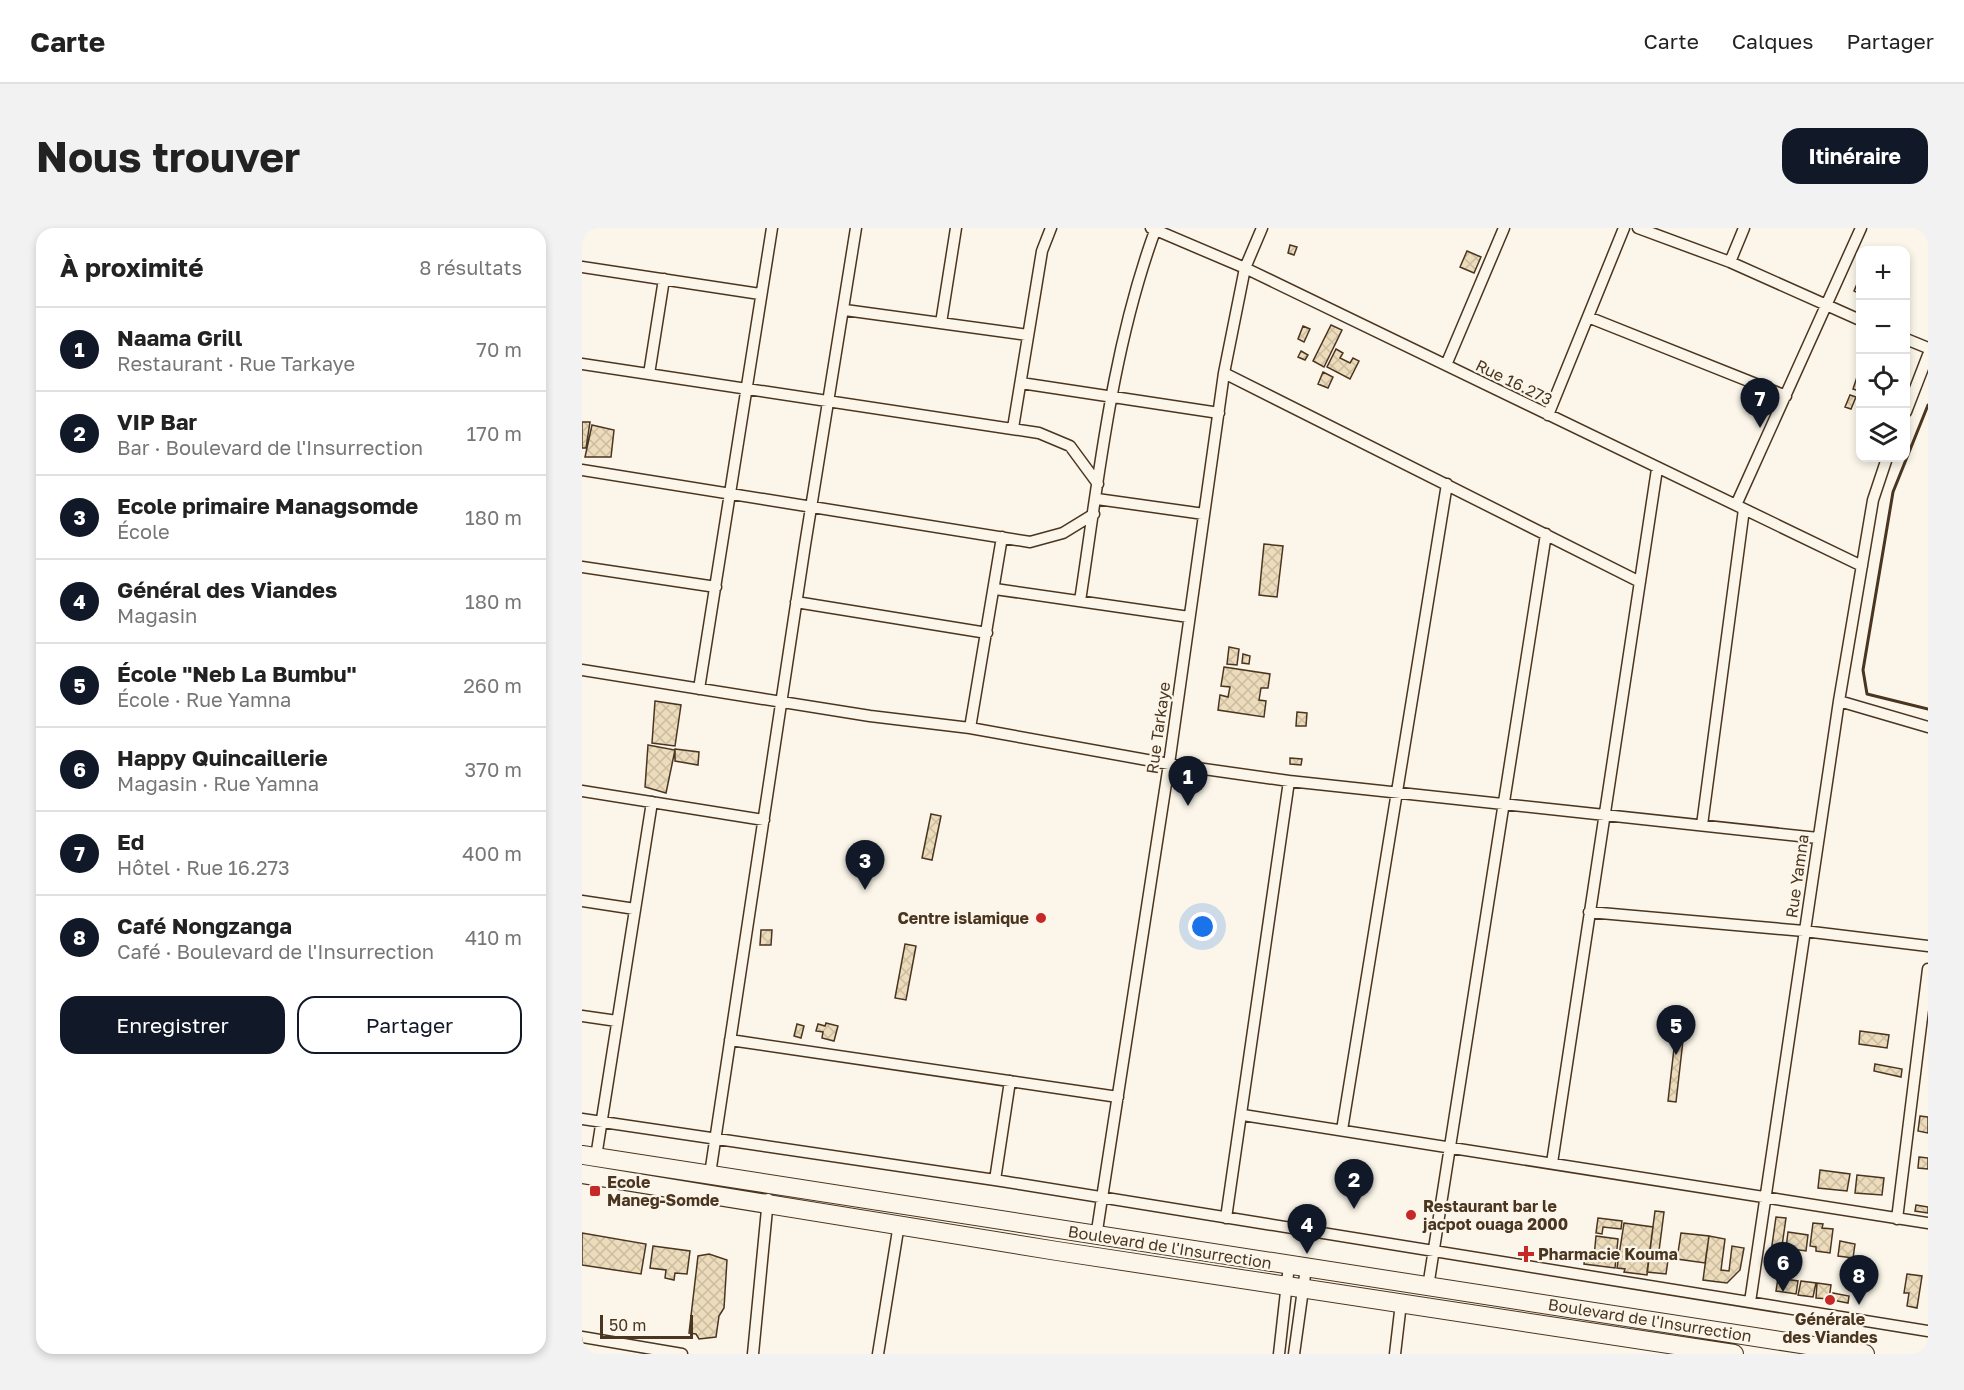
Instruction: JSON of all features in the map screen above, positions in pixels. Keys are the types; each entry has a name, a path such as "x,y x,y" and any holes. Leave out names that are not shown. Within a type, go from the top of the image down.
{"main road":[{"name":"Boulevard de l'Insurrection","path":"589,1156 1823,1350 1865,1354"},
{"name":"Boulevard de l'Insurrection","path":"582,1173 1294,1287 1734,1354"}],"street":[{"path":"699,689 772,228"},
{"path":"710,1174 796,602 856,228"},
{"path":"941,323 956,228"},
{"path":"1013,428 1042,251 1051,228"},
{"name":"Rue Tarkaye","path":"1096,1237 1169,764 1224,373 1245,268 1262,228"},
{"path":"1446,365 1504,228"},
{"path":"1548,415 1624,228"},
{"path":"1638,228 1730,262 1856,318"},
{"path":"1730,262 1744,228"},
{"path":"1702,825 1740,507 1786,396 1861,228"},
{"path":"1080,601 1111,399 1135,286 1154,229"},
{"name":"Rue 16.273","path":"1154,229 1245,268 1657,469 1862,566"},
{"path":"582,267 760,294"},
{"path":"650,374 663,279"},
{"path":"844,310 1028,335"},
{"path":"1588,317 1786,396"},
{"path":"1910,341 1928,348"},
{"path":"1907,408 1928,355"},
{"path":"582,364 1013,428 1059,439 1070,446 1098,484"},
{"path":"1224,373 1640,582"},
{"path":"1021,383 1111,399 1219,413"},
{"name":"Rue Yamna","path":"1750,1302 1839,701 1873,500 1886,462"},
{"path":"1552,1163 1657,469"},
{"path":"582,470 1002,537 1040,541 1062,533 1094,514"},
{"path":"1342,1130 1447,484"},
{"path":"1097,499 1204,514"},
{"path":"1428,1287 1546,534"},
{"path":"970,728 1002,537"},
{"path":"582,567 716,587"},
{"path":"995,589 1189,617"},
{"path":"796,602 987,633"},
{"path":"582,670 781,702 970,728 1169,764 1289,781 1818,838"},
{"path":"1839,701 1928,727"},
{"path":"1226,1218 1243,1115 1289,781"},
{"path":"582,791 764,820"},
{"path":"589,1156 601,1122 652,802"},
{"path":"582,901 635,909"},
{"path":"1589,912 1804,931 1928,945"},
{"path":"1897,1219 1928,969"},
{"path":"582,1016 617,1021"},
{"path":"730,1040 1118,1096"},
{"path":"995,1180 1010,1081"},
{"path":"1243,1115 1928,1223"},
{"path":"582,1119 995,1180 1928,1331"},
{"path":"753,1354 770,1184"},
{"path":"878,1354 899,1224"},
{"path":"1279,1354 1298,1267"},
{"path":"1294,1354 1294,1287 1298,1267"},
{"path":"1395,1354 1401,1303"},
{"path":"582,1337 682,1354"}],"building":[{"path":"1290,245 1297,247 1294,255 1288,253"},
{"path":"1467,251 1481,257 1474,273 1460,267"},
{"path":"1331,325 1342,330 1324,367 1313,361"},
{"path":"1303,326 1310,329 1304,342 1298,339"},
{"path":"1336,349 1343,353 1340,358 1350,363 1353,358 1359,361 1350,379 1327,367"},
{"path":"1301,351 1308,355 1305,360 1298,357"},
{"path":"1323,372 1333,377 1328,388 1318,384"},
{"path":"1850,395 1856,397 1851,409 1845,407"},
{"path":"582,422 590,422 586,448 582,448"},
{"path":"592,425 614,430 611,457 585,457"},
{"path":"1264,544 1283,546 1277,597 1259,595"},
{"path":"1229,647 1239,649 1237,665 1227,664"},
{"path":"1243,654 1250,656 1249,664 1242,663"},
{"path":"1224,667 1270,674 1268,688 1261,688 1259,700 1266,701 1264,717 1218,710 1220,695 1228,697 1230,687 1221,686"},
{"path":"655,701 681,705 675,746 652,743"},
{"path":"1297,712 1307,713 1306,726 1296,726"},
{"path":"648,745 675,750 666,793 645,787"},
{"path":"675,749 699,752 698,765 675,761"},
{"path":"1290,758 1302,759 1301,765 1290,764"},
{"path":"931,814 941,816 932,860 922,858"},
{"path":"761,930 772,930 771,945 760,945"},
{"path":"905,944 916,946 906,1000 895,998"},
{"path":"1677,1022 1685,1023 1676,1102 1668,1101"},
{"path":"826,1023 838,1026 834,1041 822,1038 823,1032 816,1031 818,1024 825,1026"},
{"path":"797,1024 804,1026 801,1038 794,1036"},
{"path":"1860,1031 1889,1035 1887,1048 1859,1044"},
{"path":"1875,1064 1902,1069 1901,1077 1874,1071"},
{"path":"1920,1116 1928,1117 1928,1133 1918,1131"},
{"path":"1919,1157 1928,1158 1928,1169 1918,1168"},
{"path":"1820,1170 1850,1174 1847,1191 1818,1188"},
{"path":"1857,1175 1884,1178 1882,1195 1855,1193"},
{"path":"1916,1205 1928,1207 1928,1213 1915,1211"},
{"path":"1655,1211 1664,1212 1658,1259 1668,1260 1666,1274 1647,1272"},
{"path":"1776,1217 1786,1218 1782,1246 1772,1245"},
{"path":"1598,1218 1622,1221 1621,1229 1603,1227 1602,1234 1596,1233"},
{"path":"1624,1223 1653,1227 1647,1275 1624,1272 1625,1269 1617,1268"},
{"path":"1813,1223 1823,1224 1822,1228 1833,1229 1830,1253 1816,1251 1816,1247 1810,1246"},
{"path":"1788,1232 1808,1235 1806,1251 1786,1248"},
{"path":"582,1233 646,1244 641,1274 582,1265"},
{"path":"1681,1233 1709,1236 1705,1263 1677,1259"},
{"path":"1596,1236 1618,1239 1615,1268 1584,1264 1585,1256 1594,1257"},
{"path":"1709,1236 1725,1239 1721,1270 1729,1271 1732,1246 1744,1248 1740,1270 1727,1283 1703,1280"},
{"path":"1840,1241 1855,1244 1853,1258 1838,1256"},
{"path":"653,1246 690,1251 687,1274 675,1273 674,1280 665,1278 666,1270 650,1268"},
{"path":"709,1254 727,1260 724,1308 719,1316 716,1337 699,1339 696,1334 689,1333 698,1256"},
{"path":"1907,1274 1922,1276 1917,1308 1907,1306 1909,1293 1904,1293"},
{"path":"1778,1278 1798,1281 1796,1294 1776,1291"},
{"path":"1801,1281 1816,1283 1813,1297 1798,1295"},
{"path":"1817,1283 1831,1285 1829,1299 1816,1298"},
{"path":"1833,1293 1849,1296 1848,1303 1832,1300"}],"wall":[{"path":"1928,405 1893,492 1863,670 1867,694 1928,709"}],"place":[{"name":"Ed","path":"1760,428"},
{"name":"Naama Grill","path":"1188,806"},
{"name":"Ecole primaire Managsomde","path":"865,890"},
{"name":"Centre islamique","path":"1041,918"},
{"name":"École \"Neb La Bumbu\"","path":"1676,1055"},
{"name":"Ecole Maneg-Somde","path":"595,1191"},
{"name":"VIP Bar","path":"1354,1209"},
{"name":"Restaurant bar le jacpot ouaga 2000","path":"1411,1215"},
{"name":"Général des Viandes","path":"1307,1254"},
{"name":"Pharmacie Kouma","path":"1526,1254"},
{"name":"Happy Quincaillerie","path":"1783,1292"},
{"name":"Générale des Viandes","path":"1830,1300"},
{"name":"Café Nongzanga","path":"1859,1305"}]}
